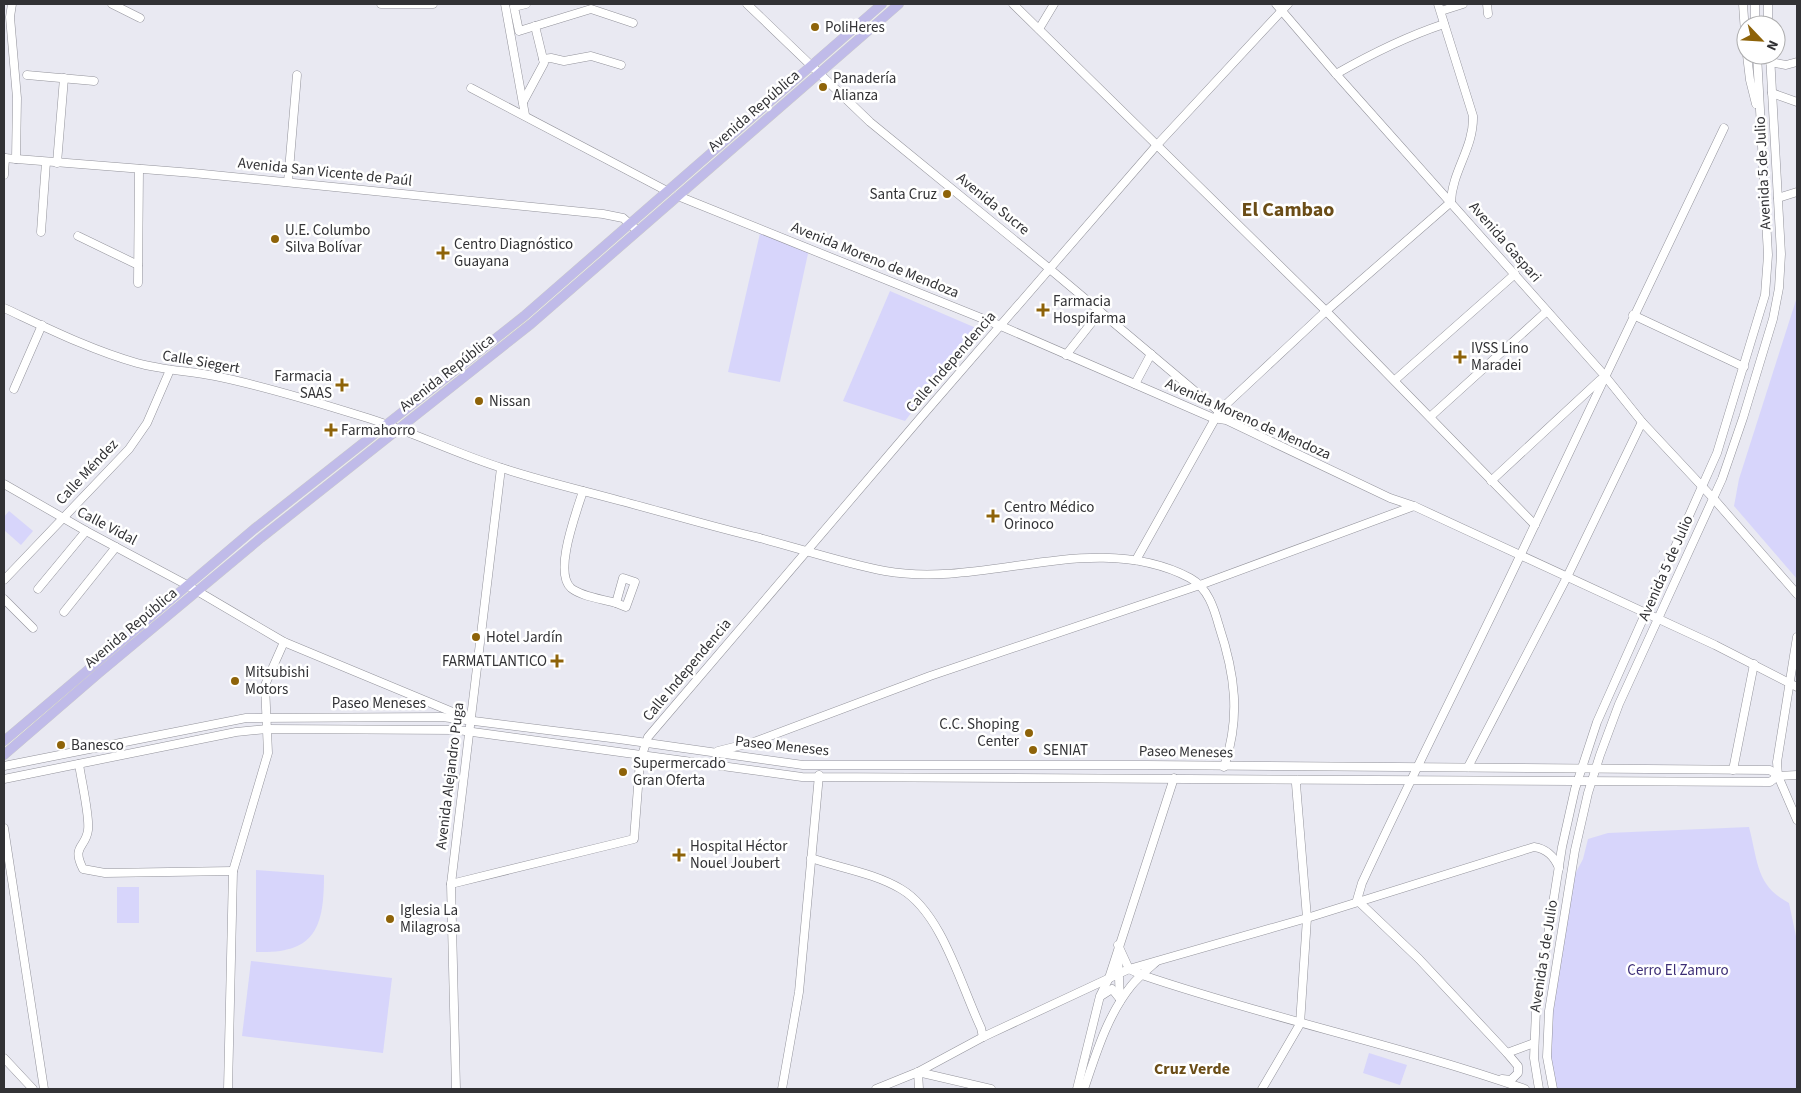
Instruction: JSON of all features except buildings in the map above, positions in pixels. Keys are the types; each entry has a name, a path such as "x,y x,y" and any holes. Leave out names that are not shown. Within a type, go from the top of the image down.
{"main road":[{"name":"Avenida República","path":"4,741 187,585 385,424 524,316 882,4"},
{"name":"Avenida República","path":"4,755 197,591 397,429 531,324 899,4"}],"street":[{"path":"12,4 10,17 18,115 16,159"},
{"path":"112,4 140,18"},
{"path":"381,4 433,4"},
{"path":"505,4 525,115"},
{"path":"526,4 514,7 519,30 591,9 633,23"},
{"name":"Avenida Sucre","path":"747,4 870,122 1220,410 1226,420"},
{"path":"1013,4 1156,146 1326,310 1535,525"},
{"path":"1038,29 1054,4"},
{"name":"Avenida Gaspari","path":"1276,4 1605,376 1642,422 1713,498 1797,594"},
{"name":"Calle Independencia","path":"644,748 655,729 807,550 1051,270 1156,146 1288,4"},
{"path":"1136,560 1220,410 1326,310 1451,202 1453,182 1473,131 1473,116 1440,7 1463,4"},
{"path":"1487,4 1488,14"},
{"path":"1336,74 1387,46 1444,24"},
{"path":"523,102 544,63 535,26"},
{"path":"543,59 551,58 564,61 591,56 621,65"},
{"path":"1748,65 1760,122"},
{"name":"Avenida 5 de Julio","path":"1539,1089 1534,1043 1538,989 1559,868 1578,780 1597,722 1703,488 1723,436 1763,304 1768,274 1757,65"},
{"name":"Avenida 5 de Julio","path":"1553,1089 1547,1057 1549,1011 1575,850 1592,780 1610,727 1713,498 1736,440 1778,298 1782,254 1770,65"},
{"path":"27,75 94,81"},
{"path":"288,182 297,75"},
{"path":"57,163 64,78"},
{"path":"471,88 667,191"},
{"path":"1772,93 1797,102"},
{"path":"1358,900 1362,884 1410,779 1521,556 1633,314 1724,128"},
{"path":"4,158 4,175"},
{"name":"Avenida San Vicente de Paúl","path":"4,158 288,182 602,214 620,217 638,231"},
{"path":"41,232 46,162"},
{"path":"138,283 139,169"},
{"path":"1778,198 1797,192"},
{"name":"Avenida Moreno de Mendoza","path":"678,196 1001,326 1214,418 1226,420 1390,498 1414,506 1754,664 1797,687"},
{"path":"78,236 138,265"},
{"path":"1395,380 1514,274"},
{"name":"Calle Siegert","path":"4,308 128,361 170,370 214,376 313,402 385,424 501,468 884,570 916,575 942,575 1067,560 1115,558 1136,560 1178,573 1200,585"},
{"path":"1066,355 1100,312"},
{"path":"1430,417 1547,312"},
{"path":"1633,314 1744,367"},
{"path":"14,389 42,325"},
{"path":"1135,384 1151,354"},
{"name":"Calle Méndez","path":"4,580 140,434 170,370"},
{"path":"1491,481 1605,376"},
{"path":"1468,767 1567,577 1642,422"},
{"name":"Avenida Alejandro Puga","path":"456,1089 451,884 501,468"},
{"name":"Calle Vidal","path":"4,484 86,531 187,585 284,642 471,720"},
{"path":"583,491 565,555 566,580 572,588 583,594 616,603"},
{"path":"713,753 754,742 930,676 1200,585 1414,506"},
{"path":"38,589 86,531"},
{"path":"64,612 116,547"},
{"path":"1200,585 1208,594 1233,672 1235,698 1233,728 1230,749 1224,767"},
{"path":"4,599 33,628"},
{"path":"1797,637 1777,762 1778,776 1797,820"},
{"path":"228,1089 233,871 268,752 265,685 284,642"},
{"path":"1733,770 1754,664"},
{"name":"Paseo Meneses","path":"4,766 234,720 267,717 442,717 644,748 781,775 818,778 1770,782 1778,776 1770,770 1596,768 821,766 783,763 713,753 644,748 442,729 267,729 236,732 4,779"},
{"path":"451,884 634,839 644,748"},
{"path":"79,764 88,830 79,846 78,860 83,869 105,873 233,871"},
{"path":"782,1089 798,992 818,778 821,766"},
{"path":"1778,776 1797,775"},
{"path":"1077,1089 1100,996 1108,978 1174,778"},
{"path":"1262,1089 1300,1024 1307,918 1296,784 1298,780"},
{"path":"4,828 44,1089"},
{"path":"876,1089 918,1072 983,1037 1129,969 1307,918 1358,900 1534,847 1547,852 1554,858 1559,868"},
{"path":"810,858 900,888 921,904 935,922 982,1028 983,1037"},
{"path":"1358,900 1419,959 1518,1066 1518,1073 1511,1080 1492,1078"},
{"path":"1118,945 1129,969 1142,975 1300,1024 1525,1089"},
{"path":"1118,945 1120,1001"},
{"path":"1084,1089 1108,1024 1120,1001 1131,985 1158,960"},
{"path":"1158,960 1154,970 1163,982"},
{"path":"1100,996 1112,990 1120,1001"},
{"path":"1507,1053 1534,1043"},
{"path":"4,1058 34,1089"},
{"path":"25,1080 38,1075 40,1068"},
{"path":"918,1072 919,1089"},
{"path":"918,1072 991,1089"},
{"path":"25,1080 26,1089"}],"green space":[{"path":"761,229 809,249 780,382 728,372"},
{"path":"890,291 976,328 905,421 843,401"},
{"path":"1797,297 1797,579 1734,506 1739,479"},
{"path":"9,511 33,531 21,545 4,530 4,517"},
{"name":"Cerro El Zamuro","path":"1749,827 1757,862 1764,880 1770,889 1789,903 1797,941 1797,1089 1555,1089 1549,1052 1550,1018 1573,878 1583,859 1588,839 1608,833"},
{"path":"256,870 324,875 322,910 318,923 312,934 303,942 292,948 256,952"},
{"path":"117,887 139,887 139,923 117,923"},
{"path":"251,961 392,978 383,1053 242,1036"},
{"path":"1369,1053 1407,1065 1400,1085 1363,1073"}],"place":[{"name":"PoliHeres","path":"815,27"},
{"name":"Panadería Alianza","path":"823,87"},
{"name":"Santa Cruz","path":"947,194"},
{"name":"U.E. Columbo Silva Bolívar","path":"275,239"},
{"name":"Centro Diagnóstico Guayana","path":"443,253"},
{"name":"Farmacia Hospifarma","path":"1043,310"},
{"name":"IVSS Lino Maradei","path":"1460,357"},
{"name":"Farmacia SAAS","path":"342,385"},
{"name":"Nissan","path":"479,401"},
{"name":"Farmahorro","path":"331,430"},
{"name":"Centro Médico Orinoco","path":"993,516"},
{"name":"Hotel Jardín","path":"476,637"},
{"name":"FARMATLANTICO","path":"557,661"},
{"name":"Mitsubishi Motors","path":"235,681"},
{"name":"C.C. Shoping Center","path":"1029,733"},
{"name":"Banesco","path":"61,745"},
{"name":"SENIAT","path":"1033,750"},
{"name":"Supermercado Gran Oferta","path":"623,772"},
{"name":"Hospital Héctor Nouel Joubert","path":"679,855"},
{"name":"Iglesia La Milagrosa","path":"390,919"}],"district":[{"name":"El Cambao","path":"1288,210"},
{"name":"Cruz Verde","path":"1192,1069"}]}
